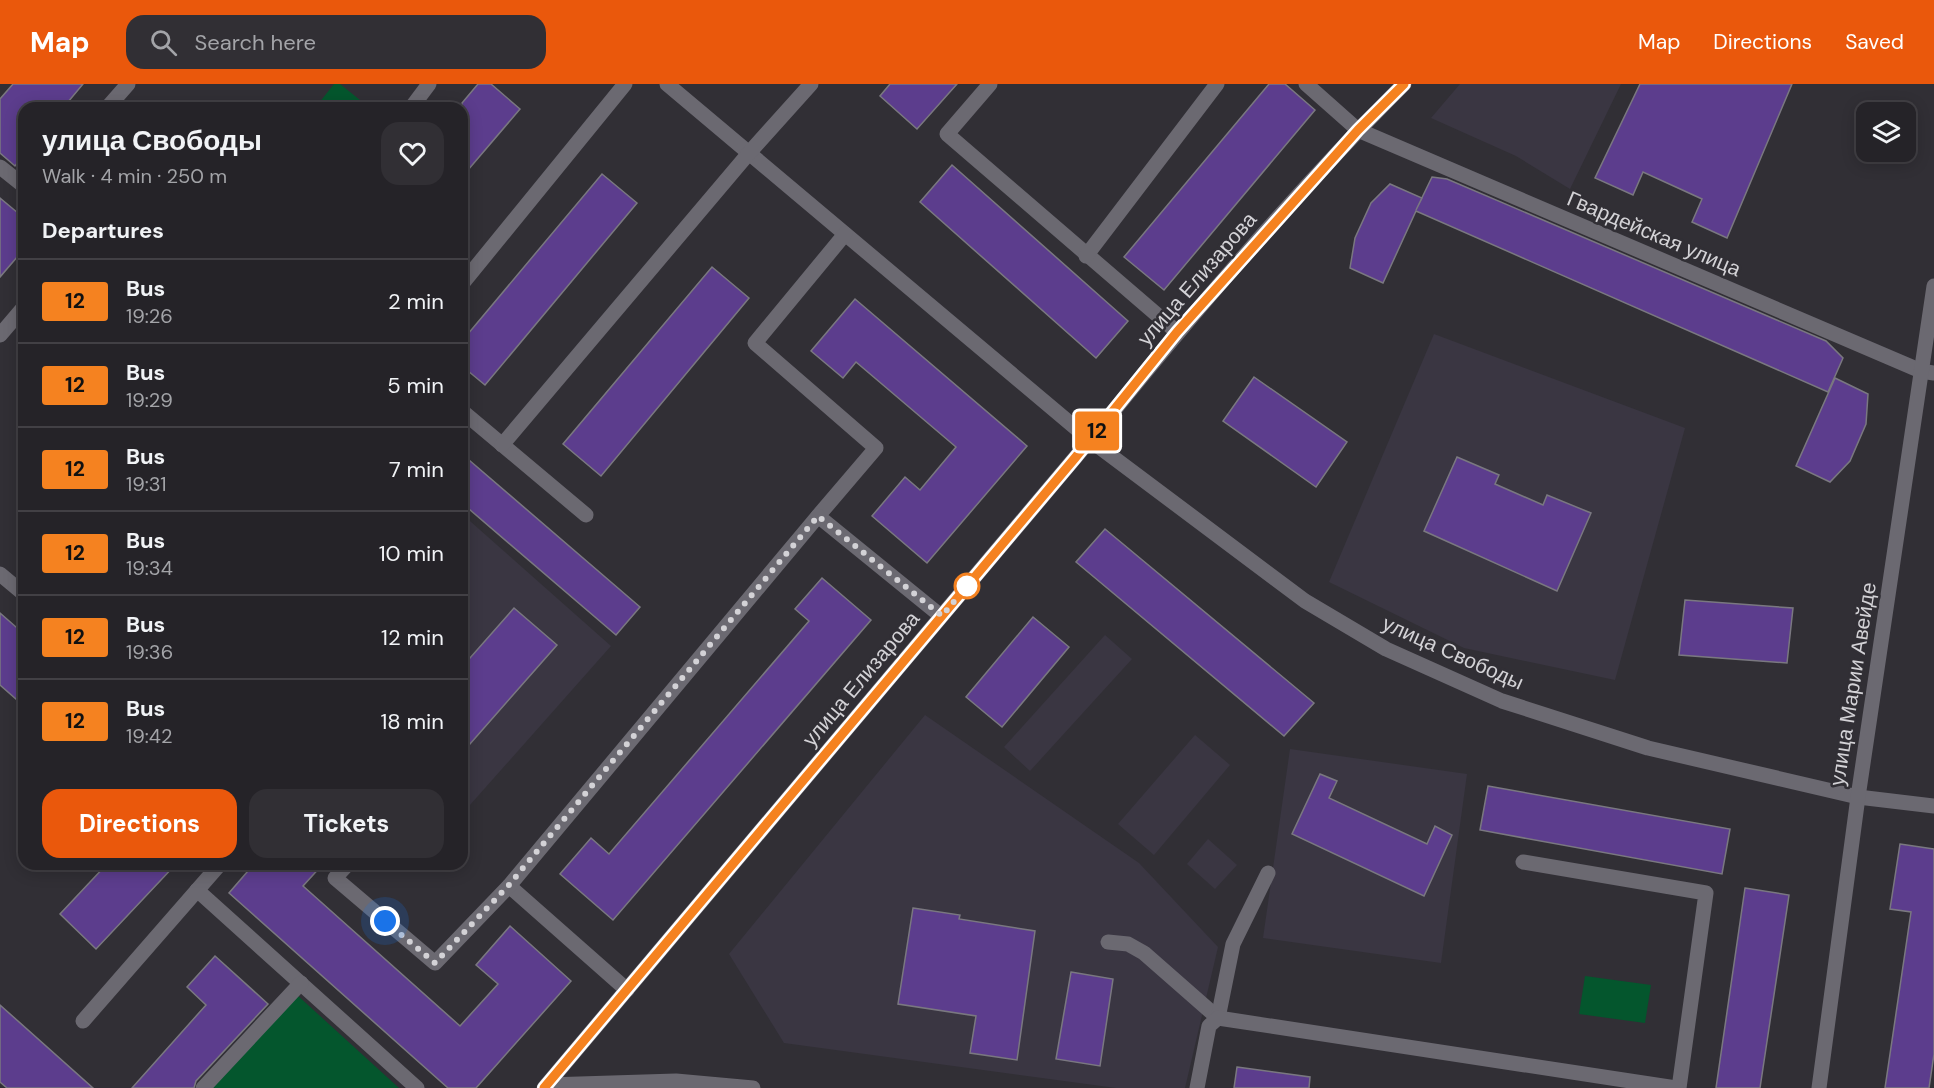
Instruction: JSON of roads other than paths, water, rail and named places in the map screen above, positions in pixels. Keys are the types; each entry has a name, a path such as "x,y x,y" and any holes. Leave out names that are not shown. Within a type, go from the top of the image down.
{"street":[{"path":"112,102 128,84"},
{"path":"416,102 429,84"},
{"path":"468,277 625,84"},
{"name":"улица Свободы","path":"667,84 1090,440 1305,601 1386,649 1502,701 1648,748 1858,797 1934,806"},
{"path":"502,445 749,153 811,84"},
{"path":"990,84 947,134 1177,332"},
{"path":"1086,256 1217,84"},
{"name":"Гвардейская улица","path":"1305,84 1358,130 1928,372"},
{"name":"улица Елизарова","path":"546,1086 1090,440 1177,332 1358,130 1404,84"},
{"path":"0,167 18,181"},
{"path":"342,870 335,878 435,963 508,886 876,448 755,343 845,234"},
{"name":"улица Марии Авейде","path":"1819,1088 1858,797 1928,372 1934,286"},
{"path":"0,335 18,314"},
{"path":"468,416 586,515"},
{"path":"818,516 942,616"},
{"path":"0,574 18,589"},
{"path":"1108,942 1128,944 1144,952 1218,1018 1678,1088 1706,893 1523,862"},
{"path":"83,1021 215,870"},
{"path":"1197,1088 1209,1026 1218,1018 1233,945 1268,873"},
{"path":"508,886 627,990"},
{"path":"197,890 417,1088"},
{"path":"203,1088 301,983"},
{"path":"546,1086 676,1081 753,1088"}]}
